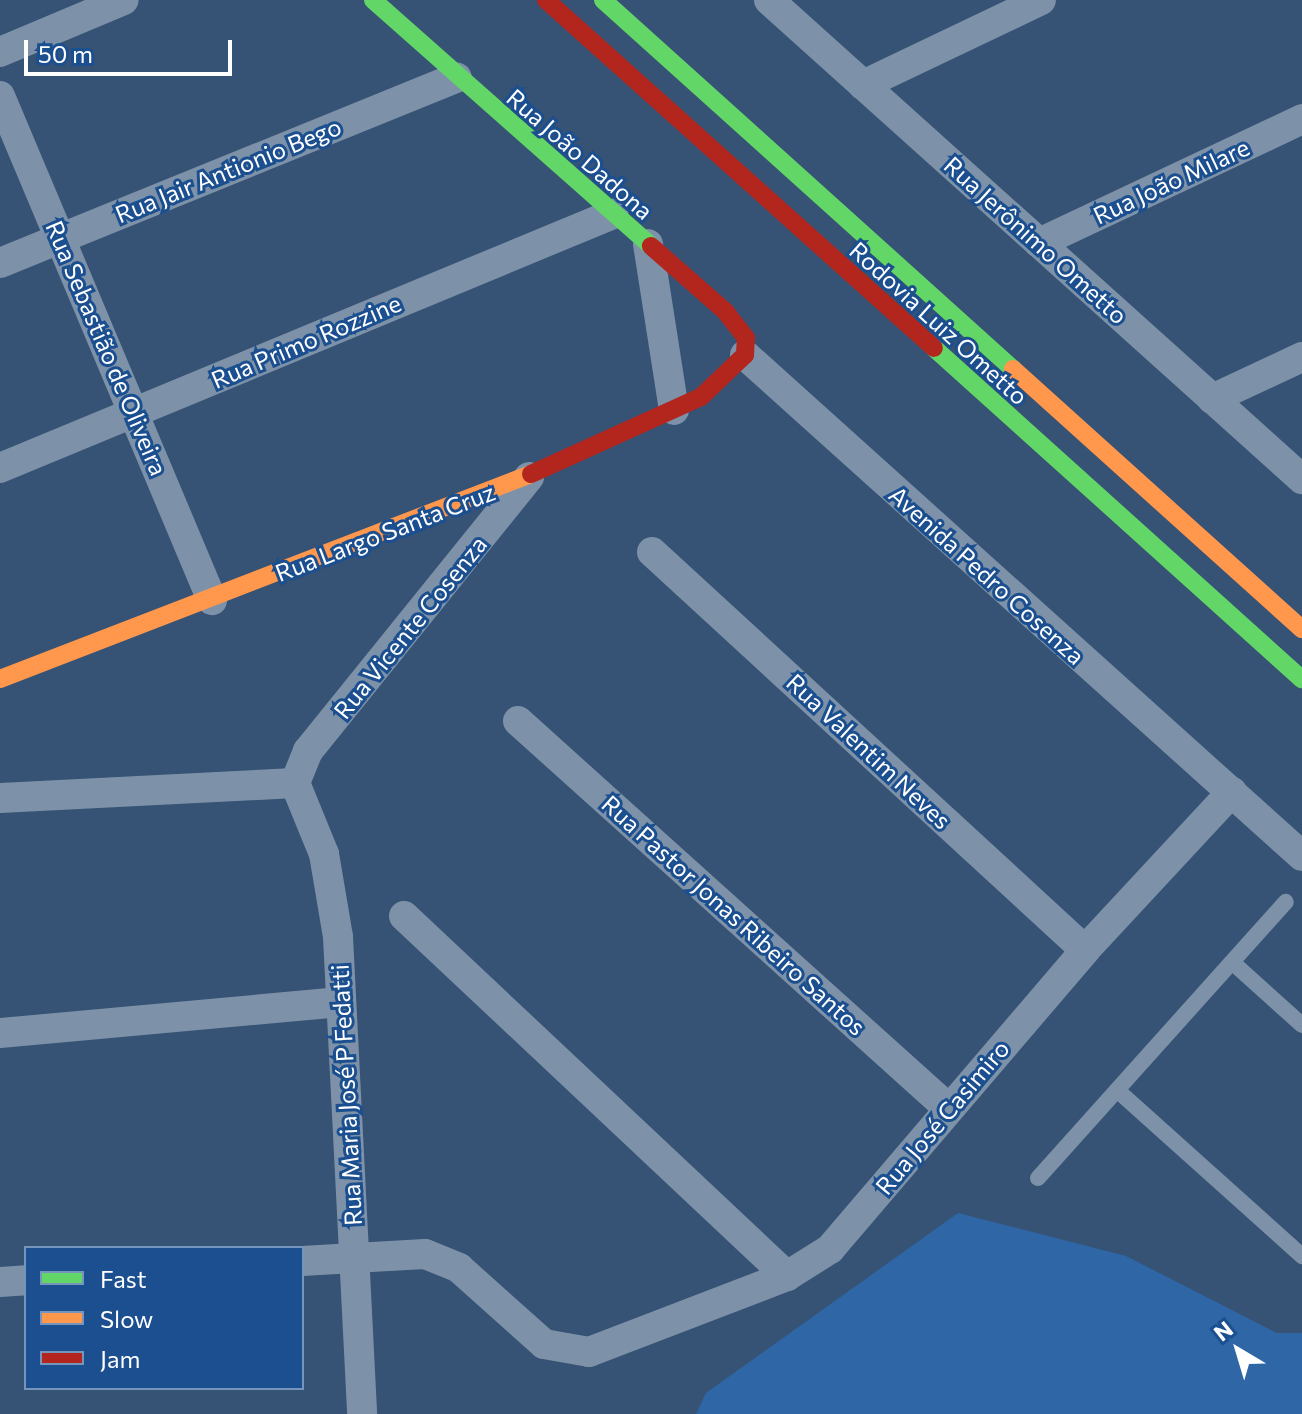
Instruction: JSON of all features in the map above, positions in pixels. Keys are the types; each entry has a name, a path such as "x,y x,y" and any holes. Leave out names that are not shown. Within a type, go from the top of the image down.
{"main road":[{"name":"Rua João Dadona","path":"373,0 726,312 746,338 745,352"},
{"name":"Rodovia Luiz Ometto","path":"546,0 1302,679"},
{"name":"Rodovia Luiz Ometto","path":"603,0 1302,629"},
{"name":"Rua Largo Santa Cruz","path":"0,679 212,600 530,475 701,397 745,352"}],"street":[{"path":"0,52 124,0"},
{"name":"Rua Jerônimo Ometto","path":"769,0 1302,479"},
{"path":"863,85 1041,0"},
{"name":"Rua Jair Antionio Bego","path":"0,263 457,77"},
{"name":"Rua Sebastião de Oliveira","path":"0,96 212,600"},
{"name":"Rua João Milare","path":"1039,243 1302,119"},
{"name":"Rua Primo Rozzine","path":"0,468 613,214"},
{"path":"648,244 674,410"},
{"name":"Avenida Pedro Cosenza","path":"745,352 1302,856"},
{"path":"1212,399 1302,357"},
{"name":"Rua Vicente Cosenza","path":"295,783 308,751 530,475"},
{"name":"Rua Valentim Neves","path":"652,552 1085,950"},
{"name":"Rua Pastor Jonas Ribeiro Santos","path":"518,721 949,1109"},
{"path":"0,798 295,783"},
{"name":"Rua Maria José P Fedatti","path":"295,783 324,854 341,1002 362,1414"},
{"name":"Rua José Casimiro","path":"355,1258 389,1252 437,1258 459,1268 544,1344 589,1352 787,1276 830,1249 1085,950 1232,792"},
{"path":"404,916 787,1276"},
{"path":"0,1033 341,1002"},
{"path":"304,1261 355,1258"},
{"path":"0,1282 24,1280"}],"lane":[{"path":"1038,1178 1286,902"},
{"path":"1232,962 1302,1025"},
{"path":"1117,1090 1302,1256"}],"shaded area":[{"path":"958,1213 1126,1256 1277,1333 1302,1333 1302,1414 696,1414 706,1393"}],"traffic: fast":[{"path":"373,0 651,246"},
{"path":"603,0 1013,369"},
{"path":"934,348 1302,679"}],"traffic: slow":[{"path":"1013,369 1302,629"},
{"path":"0,679 531,474"}],"traffic: jam":[{"path":"546,0 934,348"},
{"path":"531,474 701,397 745,355 746,338 726,312 651,246"}]}
